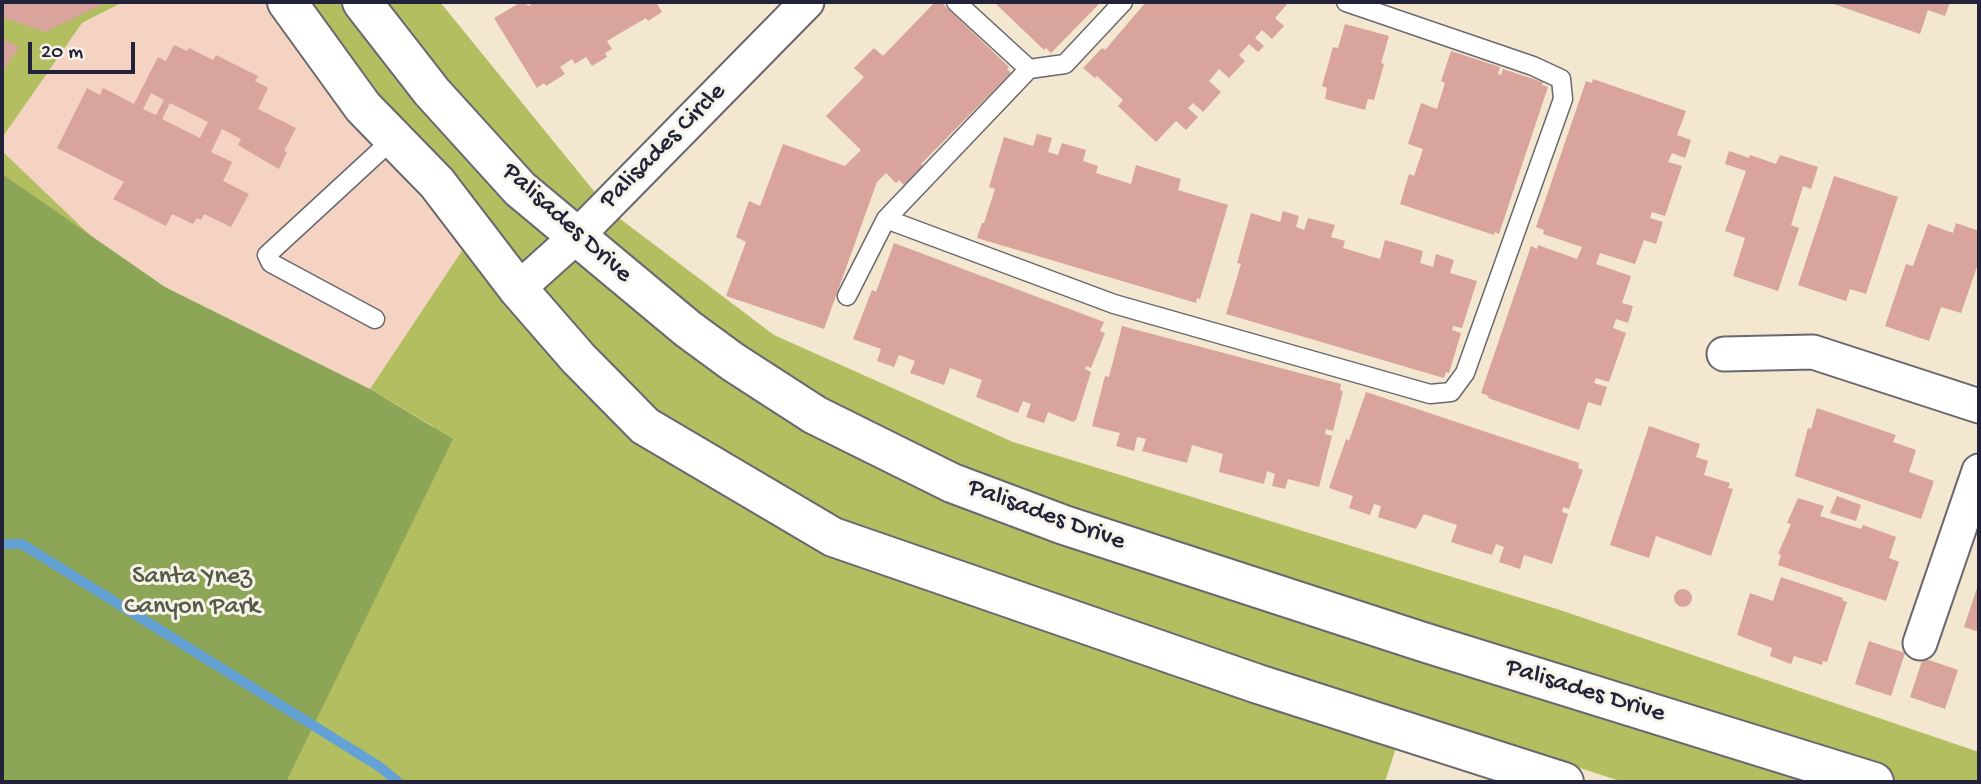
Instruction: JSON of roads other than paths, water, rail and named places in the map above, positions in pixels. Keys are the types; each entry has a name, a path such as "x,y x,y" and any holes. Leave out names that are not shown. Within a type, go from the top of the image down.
{"street":[{"path":"287,2 363,107 437,183 518,289 579,358 645,426 833,537 1258,684 1564,782"},
{"name":"Palisades Drive","path":"362,2 432,92 520,189 677,320 733,362 815,415 952,483 1064,525 1255,589 1874,782"},
{"name":"Palisades Circle","path":"518,289 577,236 807,2"},
{"path":"1724,354 1813,352 1979,406"},
{"path":"1920,643 1979,471"}],"lane":[{"path":"956,2 1029,69"},
{"path":"847,296 886,219 1029,69 1065,64 1123,2"},
{"path":"886,219 1114,304 1430,394 1451,392 1465,373 1563,99 1561,79 1533,65 1346,2"},
{"path":"375,319 271,263 267,255 394,138"}],"waterway":[{"path":"2,544 22,544 380,767 398,782"}],"park label":[{"name":"Santa Ynez Canyon Park","path":"192,593"}]}
